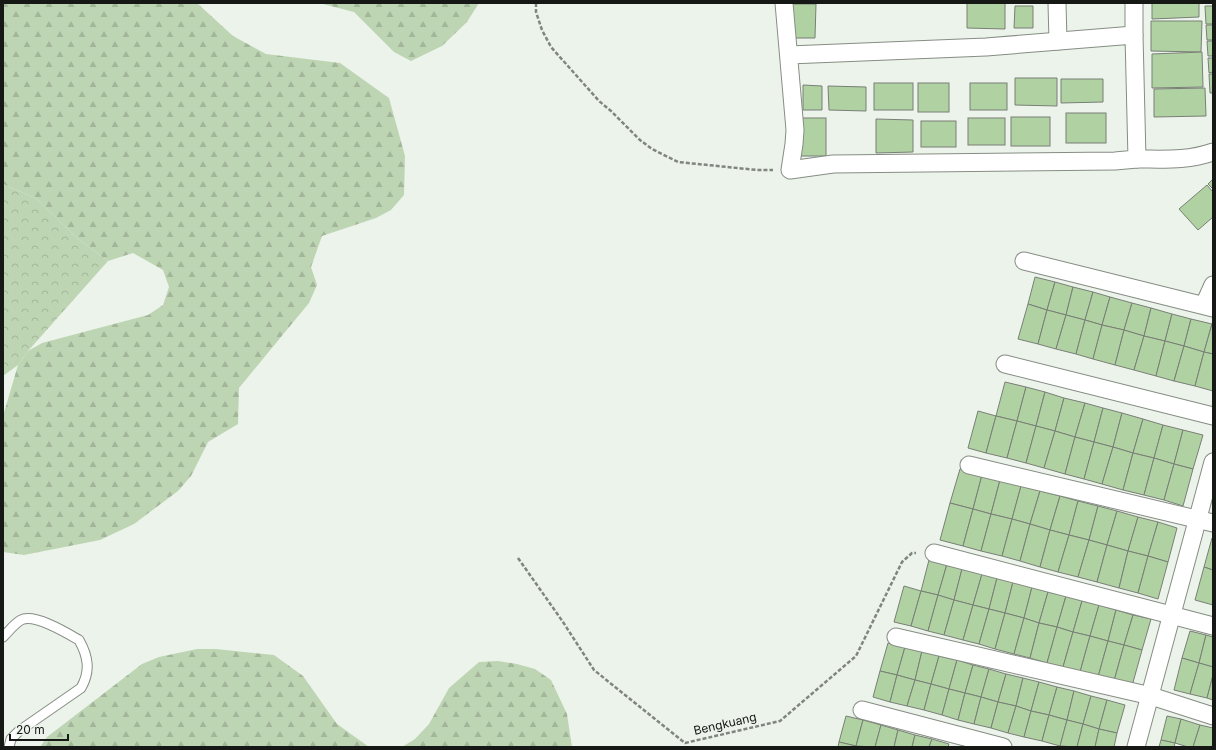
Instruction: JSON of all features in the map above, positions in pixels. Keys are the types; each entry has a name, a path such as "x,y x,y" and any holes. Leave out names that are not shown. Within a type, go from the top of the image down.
{"street":[{"path":"784,3 795,130 790,170 833,164 1115,162 1198,157 1213,152"},
{"path":"1057,3 1058,41"},
{"path":"1134,3 1137,160"},
{"path":"789,55 986,47 1134,35"},
{"path":"1024,261 1208,306 1213,286"},
{"path":"1005,364 1213,416"},
{"path":"1136,747 1151,696 1171,615 1206,521 1213,462"},
{"path":"969,465 1206,521"},
{"path":"934,553 1213,626"},
{"path":"896,637 1151,696 1213,716"},
{"path":"862,710 1003,747"}],"lane":[{"path":"3,637 23,619 32,618 40,620 79,640 88,665 85,682 81,688 19,731 11,739 9,747"}],"path":[{"path":"536,3 536,12 542,30 551,47 599,101 640,140 652,149 678,162 757,170 790,170"},
{"name":"Bengkuang","path":"518,558 563,622 594,670 685,743 780,721 856,656 902,562 912,553 934,553"}],"green space":[{"path":"3,3 197,3 233,36 266,54 340,63 389,98 405,156 404,195 391,210 376,218 322,236 311,267 317,285 309,303 239,388 238,424 208,442 191,476 178,491 134,524 100,540 24,555 3,552 3,416 18,365 28,351 42,343 148,315 163,305 169,287 163,270 133,253 108,261 78,239 37,199 3,184"},
{"path":"319,3 479,3 467,22 442,46 411,61 394,52 354,12"},
{"path":"3,184 37,199 78,239 108,261 28,351 18,365 3,376"},
{"path":"197,649 216,649 274,655 303,676 337,724 369,747 40,747 47,737 142,664 159,657"},
{"path":"498,661 535,669 551,680 567,714 572,747 402,747 415,739 429,724 449,688 479,662"}],"building":[{"path":"967,3 1005,3 1005,29 967,28"},
{"path":"1152,3 1199,3 1199,17 1152,19"},
{"path":"792,4 816,4 815,38 792,38"},
{"path":"1015,6 1033,6 1033,28 1014,28"},
{"path":"1205,6 1213,6 1213,24 1206,24"},
{"path":"1151,21 1202,21 1201,52 1151,51"},
{"path":"1206,25 1213,25 1213,40 1207,40"},
{"path":"1207,41 1213,41 1213,56 1208,56"},
{"path":"1202,52 1203,87 1152,88 1152,54"},
{"path":"1208,58 1213,58 1213,72 1209,73"},
{"path":"1209,74 1213,74 1213,93 1210,93"},
{"path":"1015,78 1057,78 1057,106 1015,105"},
{"path":"1061,79 1103,79 1103,102 1061,103"},
{"path":"874,83 913,83 913,110 874,110"},
{"path":"918,83 949,83 949,112 918,112"},
{"path":"970,83 1007,83 1007,110 970,110"},
{"path":"803,85 822,86 822,110 803,110"},
{"path":"828,86 866,87 866,111 829,110"},
{"path":"1205,88 1206,116 1154,117 1154,89"},
{"path":"1066,113 1106,113 1106,143 1066,143"},
{"path":"1011,117 1050,117 1050,146 1011,146"},
{"path":"799,118 826,118 826,156 799,156"},
{"path":"968,118 1005,118 1005,145 968,145"},
{"path":"876,119 913,120 913,152 876,153"},
{"path":"921,121 956,121 956,147 921,147"},
{"path":"1213,179 1213,189 1208,184"},
{"path":"1207,185 1213,192 1213,217 1198,230 1179,209"},
{"path":"1035,277 1055,282 1047,310 1028,304"},
{"path":"1055,282 1073,287 1066,315 1047,310"},
{"path":"1073,287 1093,292 1085,320 1066,315"},
{"path":"1093,292 1110,297 1102,325 1085,320"},
{"path":"1110,297 1132,303 1124,330 1102,325"},
{"path":"1132,303 1151,308 1144,336 1124,330"},
{"path":"1028,304 1047,310 1038,344 1018,339"},
{"path":"1151,308 1172,314 1165,341 1144,336"},
{"path":"1047,310 1066,315 1056,349 1038,344"},
{"path":"1172,314 1191,319 1184,346 1165,341"},
{"path":"1066,315 1085,320 1076,354 1056,349"},
{"path":"1191,319 1212,324 1204,352 1184,346"},
{"path":"1085,320 1102,325 1093,359 1076,354"},
{"path":"1212,324 1213,325 1213,354 1204,352"},
{"path":"1102,325 1124,330 1115,365 1093,359"},
{"path":"1124,330 1144,336 1134,370 1115,365"},
{"path":"1144,336 1165,341 1156,376 1134,370"},
{"path":"1165,341 1184,346 1174,381 1156,376"},
{"path":"1184,346 1204,352 1195,386 1174,381"},
{"path":"1204,352 1213,354 1213,391 1195,386"},
{"path":"1005,382 1026,387 1017,421 996,416"},
{"path":"1026,387 1045,392 1036,426 1017,421"},
{"path":"1045,392 1064,398 1055,431 1036,426"},
{"path":"1064,398 1085,403 1075,437 1055,431"},
{"path":"1085,403 1103,408 1094,442 1075,437"},
{"path":"1103,408 1122,413 1113,447 1094,442"},
{"path":"978,411 996,416 986,453 968,448"},
{"path":"1122,413 1143,419 1133,453 1113,447"},
{"path":"996,416 1017,421 1007,458 986,453"},
{"path":"1143,419 1163,425 1154,458 1133,453"},
{"path":"1017,421 1036,426 1026,463 1007,458"},
{"path":"1163,425 1183,430 1174,464 1154,458"},
{"path":"1036,426 1055,431 1044,468 1026,463"},
{"path":"1183,430 1203,435 1193,469 1174,464"},
{"path":"1055,431 1075,437 1065,474 1044,468"},
{"path":"1075,437 1094,442 1084,479 1065,474"},
{"path":"1094,442 1113,447 1102,484 1084,479"},
{"path":"1113,447 1133,453 1123,490 1102,484"},
{"path":"1133,453 1154,458 1144,495 1123,490"},
{"path":"1154,458 1174,464 1164,500 1144,495"},
{"path":"1174,464 1193,469 1183,506 1164,500"},
{"path":"960,469 982,475 973,509 950,503"},
{"path":"982,475 1000,480 991,514 973,509"},
{"path":"1000,480 1021,486 1012,519 991,514"},
{"path":"1021,486 1040,491 1030,524 1012,519"},
{"path":"1040,491 1060,496 1050,530 1030,524"},
{"path":"1060,496 1078,501 1069,535 1050,530"},
{"path":"1078,501 1098,506 1089,540 1069,535"},
{"path":"950,503 973,509 963,546 940,540"},
{"path":"1098,506 1117,511 1107,545 1089,540"},
{"path":"973,509 991,514 981,551 963,546"},
{"path":"1117,511 1138,517 1128,551 1107,545"},
{"path":"991,514 1012,519 1002,556 981,551"},
{"path":"1138,517 1158,522 1148,556 1128,551"},
{"path":"1012,519 1030,524 1020,561 1002,556"},
{"path":"1158,522 1177,528 1168,562 1148,556"},
{"path":"1030,524 1050,530 1040,567 1020,561"},
{"path":"1050,530 1069,535 1058,572 1040,567"},
{"path":"1069,535 1089,540 1078,577 1058,572"},
{"path":"1213,538 1213,570 1204,567"},
{"path":"1089,540 1107,545 1097,582 1078,577"},
{"path":"1107,545 1128,551 1119,588 1097,582"},
{"path":"1128,551 1148,556 1138,593 1119,588"},
{"path":"1148,556 1168,562 1158,599 1138,593"},
{"path":"929,560 947,564 938,595 921,591"},
{"path":"947,564 962,569 954,600 938,595"},
{"path":"1204,567 1213,570 1213,605 1195,600"},
{"path":"962,569 982,574 973,605 954,600"},
{"path":"982,574 997,578 989,609 973,605"},
{"path":"997,578 1013,582 1005,613 989,609"},
{"path":"1013,582 1032,587 1024,618 1005,613"},
{"path":"904,586 921,591 911,626 894,622"},
{"path":"1032,587 1048,592 1039,623 1024,618"},
{"path":"921,591 938,595 928,631 911,626"},
{"path":"1048,592 1066,596 1057,627 1039,623"},
{"path":"938,595 954,600 944,635 928,631"},
{"path":"1066,596 1082,601 1073,632 1057,627"},
{"path":"954,600 973,605 963,640 944,635"},
{"path":"1082,601 1099,605 1090,636 1073,632"},
{"path":"973,605 989,609 979,644 963,640"},
{"path":"1099,605 1116,610 1108,641 1090,636"},
{"path":"989,609 1005,613 995,649 979,644"},
{"path":"1116,610 1133,615 1124,645 1108,641"},
{"path":"1005,613 1024,618 1014,654 995,649"},
{"path":"1133,615 1151,619 1142,650 1124,645"},
{"path":"1024,618 1039,623 1030,658 1014,654"},
{"path":"1039,623 1057,627 1047,663 1030,658"},
{"path":"1057,627 1073,632 1063,667 1047,663"},
{"path":"1190,631 1206,635 1199,663 1182,658"},
{"path":"1073,632 1090,636 1080,672 1063,667"},
{"path":"1206,635 1213,637 1213,667 1199,663"},
{"path":"1090,636 1108,641 1098,677 1080,672"},
{"path":"1108,641 1124,645 1114,681 1098,677"},
{"path":"888,643 905,647 897,675 880,671"},
{"path":"1124,645 1142,650 1132,686 1114,681"},
{"path":"905,647 922,651 915,680 897,675"},
{"path":"922,651 939,656 931,684 915,680"},
{"path":"939,656 957,660 949,689 931,684"},
{"path":"1182,658 1199,663 1190,694 1174,690"},
{"path":"957,660 973,665 965,693 949,689"},
{"path":"1199,663 1213,667 1213,675 1207,698 1190,694"},
{"path":"973,665 989,669 981,697 965,693"},
{"path":"989,669 1006,674 998,702 981,697"},
{"path":"880,671 897,675 890,702 873,697"},
{"path":"1006,674 1023,678 1016,706 998,702"},
{"path":"897,675 915,680 907,706 890,702"},
{"path":"1213,675 1213,700 1207,698"},
{"path":"1023,678 1039,682 1031,711 1016,706"},
{"path":"915,680 931,684 924,710 907,706"},
{"path":"1039,682 1057,687 1049,715 1031,711"},
{"path":"931,684 949,689 942,715 924,710"},
{"path":"1057,687 1074,691 1067,720 1049,715"},
{"path":"949,689 965,693 958,720 942,715"},
{"path":"1074,691 1091,696 1083,724 1067,720"},
{"path":"965,693 981,697 974,724 958,720"},
{"path":"1091,696 1107,700 1099,729 1083,724"},
{"path":"981,697 998,702 991,728 974,724"},
{"path":"1107,700 1125,705 1117,733 1099,729"},
{"path":"998,702 1016,706 1008,733 991,728"},
{"path":"1016,706 1031,711 1024,737 1008,733"},
{"path":"1031,711 1049,715 1042,741 1024,737"},
{"path":"1049,715 1067,720 1060,746 1042,741"},
{"path":"846,716 863,720 856,746 839,742"},
{"path":"1167,716 1181,719 1175,743 1161,740"},
{"path":"1181,719 1200,725 1193,747 1175,743"},
{"path":"863,720 881,725 875,747 856,746"},
{"path":"1067,720 1083,724 1077,747 1060,746"},
{"path":"1083,724 1099,729 1095,747 1077,747"},
{"path":"881,725 898,730 894,747 875,747"},
{"path":"1200,725 1213,728 1212,747 1193,747"},
{"path":"1099,729 1117,733 1114,747 1095,747"},
{"path":"898,730 915,735 912,747 894,747"},
{"path":"915,735 932,739 929,747 912,747"},
{"path":"932,739 949,744 948,747 929,747"},
{"path":"1161,740 1175,743 1174,747 1159,747"},
{"path":"839,742 856,746 856,747 838,747"}]}
